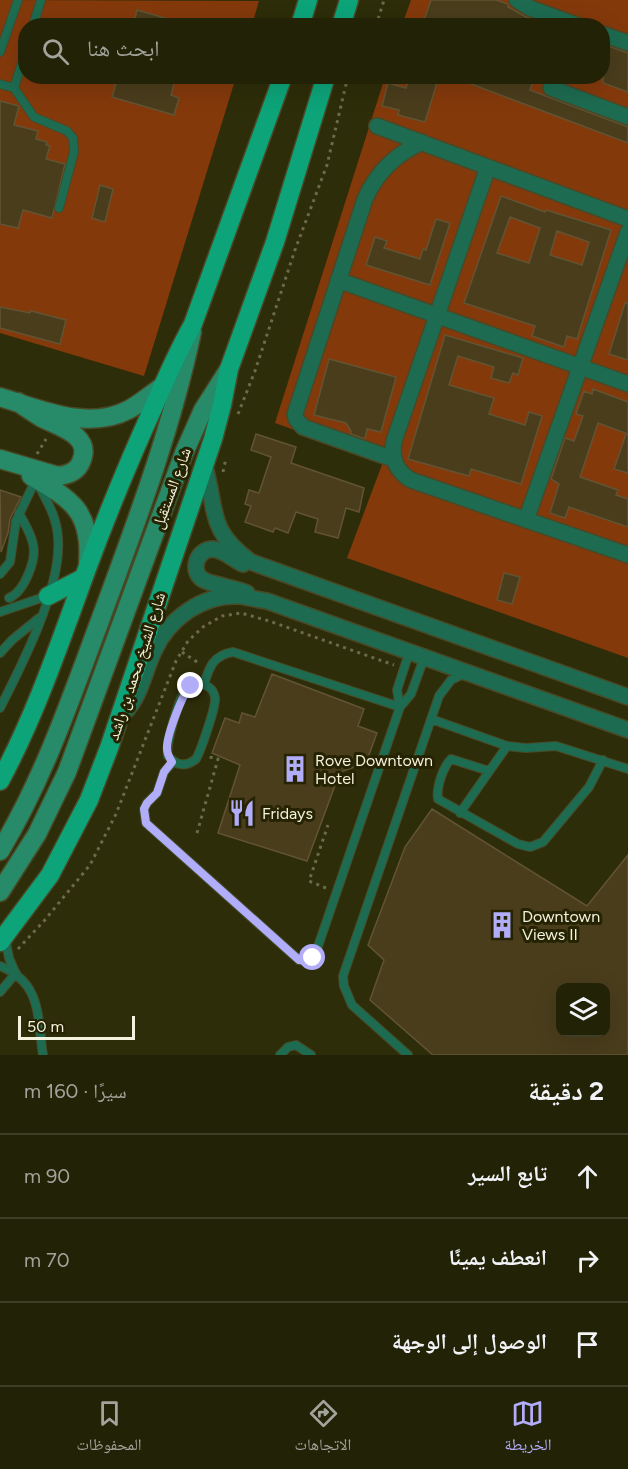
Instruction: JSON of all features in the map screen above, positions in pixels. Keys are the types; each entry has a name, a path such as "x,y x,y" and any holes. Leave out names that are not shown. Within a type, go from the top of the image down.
{"main road":[{"path":"303,18 309,0"},
{"path":"343,18 349,0"},
{"name":"شارع المستقبل","path":"0,851 17,823 46,763 148,491 174,409 193,324 280,84"},
{"name":"شارع المستقبل","path":"0,892 37,834 63,782 184,453 203,410 229,369 275,242 324,84"},
{"path":"0,781 16,752 43,690 86,572 140,436 175,357 193,324"},
{"name":"شارع الشيخ محمد بن راشد","path":"3,939 50,875 77,826 100,774 204,464 222,405 229,369"},
{"path":"0,397 81,418 99,418 128,410 163,386"},
{"path":"18,402 76,435 82,443 81,462 67,475 32,474"},
{"path":"0,459 32,474 61,494 78,510 83,520 88,543 86,572"},
{"path":"48,596 86,572"}],"street":[{"path":"517,0 530,8 557,18"},
{"path":"610,36 628,42"},
{"path":"551,88 628,117"},
{"path":"377,126 628,219"},
{"path":"393,459 303,427 296,419 296,408 371,187 387,165 409,148 422,142"},
{"path":"488,167 394,441 393,459 403,475 411,480 628,555"},
{"path":"526,520 628,232"},
{"path":"338,280 628,384"},
{"path":"204,464 213,514 228,541 251,562 628,697"},
{"path":"278,573 241,563 213,549 204,552 198,558 196,566 198,575 205,582 236,588 409,653 628,730"},
{"path":"119,717 133,703 154,650 163,635 174,621 188,610 221,597 239,596 267,601"}],"lane":[{"path":"0,52 3,31 18,0"},
{"path":"35,18 41,0"},
{"path":"14,88 18,75"},
{"path":"0,84 14,88 34,117 67,131 73,138 74,152 59,208"},
{"path":"0,574 7,568 12,556 14,529 32,474"},
{"path":"0,708 40,617 56,565 58,538 54,514 32,474"},
{"path":"9,598 21,590 34,557 33,542 19,513"},
{"path":"0,612 48,596"},
{"path":"0,653 40,617"},
{"path":"204,684 214,660 233,652 400,707"},
{"path":"400,707 397,690 409,653"},
{"path":"172,762 164,772 157,793 144,809 146,823 299,960 308,961 315,955 400,707 411,694 424,658"},
{"path":"408,1055 352,1005 344,986 343,976 439,696 447,684 467,673"},
{"path":"204,684 209,687 215,698 199,754 196,759 184,765 172,762 168,756 167,744 183,695 191,686 204,684"},
{"path":"431,719 507,746 526,748 556,746 628,769"},
{"path":"460,813 507,746"},
{"path":"489,771 451,759 437,797 441,802 460,813 518,844 530,847 543,842 589,788 603,760"},
{"path":"3,939 16,973"},
{"path":"0,966 16,973 28,984 34,999 43,1055"},
{"path":"0,992 16,973"},
{"path":"280,1055 288,1047 296,1045 312,1055"}],"path":[{"path":"378,18 384,0"},
{"path":"236,420 255,370 294,250 327,165 346,84"},
{"path":"32,474 54,424"},
{"path":"222,478 228,449"},
{"path":"182,652 192,657 208,671"},
{"path":"197,833 218,759 199,754"},
{"path":"328,825 309,881 337,891"}],"shaded area":[{"path":"0,0 259,1 254,18 18,18 18,84 234,84 144,376 0,333"},
{"path":"411,0 628,0 628,658 347,558 383,462 275,423 383,84 610,84 610,18 405,18"}],"building":[{"path":"431,0 496,0 508,4 508,7 529,18 425,18"},
{"path":"137,10 165,18 135,18"},
{"path":"610,47 628,53 628,92 606,84 610,84"},
{"path":"116,84 174,84 171,95 179,98 174,115 112,97"},
{"path":"388,84 406,88 407,84 437,84 425,122 398,115 399,110 382,106"},
{"path":"471,84 532,84 530,90 628,127 628,143"},
{"path":"0,101 19,106 14,125 38,131 36,139 47,142 46,145 50,146 46,159 65,164 52,218 23,210 18,228 0,224"},
{"path":"100,185 113,189 105,222 92,218"},
{"path":"501,196 545,212 546,210 611,230 577,339 567,336 564,347 532,336 535,326 464,303","holes":["510,217 540,228 529,263 497,253","557,231 589,242 582,265 550,255"]},
{"path":"436,219 450,223 430,285 366,265 375,237 387,241 384,248 420,259 423,249 426,250"},
{"path":"625,303 628,303 628,360 609,354"},
{"path":"0,307 30,313 31,311 66,320 60,344 0,328"},
{"path":"445,335 523,358 518,375 513,373 509,383 491,378 494,367 458,356 449,385 494,398 489,414 525,425 529,412 542,416 521,484 471,469 469,476 408,459"},
{"path":"329,359 396,377 381,432 367,429 365,439 351,434 346,423 314,415"},
{"path":"593,389 628,402 628,434 598,423 580,477 618,490 616,495 628,499 628,527 569,507 565,518 550,513 559,484 551,479 565,438 574,441 583,416 576,414 584,391 592,394"},
{"path":"256,434 296,447 291,463 364,488 359,512 346,508 338,538 315,532 318,519 296,512 288,533 275,528 273,532 245,522 251,506 245,504 249,490 259,493 271,457 251,450"},
{"path":"626,434 628,434 628,473 614,469"},
{"path":"0,490 21,497 10,519 1,552"},
{"path":"504,573 520,577 512,604 497,600"},
{"name":"Rove Downtown Hotel","path":"272,674 364,709 358,726 377,733 366,763 340,772 307,861 218,833 240,765 212,753 225,718 239,723 242,713 255,717"},
{"name":"Downtown Views II","path":"432,809 587,906 628,855 628,1055 433,1055 370,1000 384,960 368,945 405,847"}],"place":[{"name":"Rove Downtown Hotel","path":"295,769"},
{"name":"Fridays","path":"242,813"},
{"name":"Downtown Views II","path":"502,925"}],"route":[{"path":"191,686 183,695 167,744 166,750 172,762 164,772 157,793 144,809 146,823 299,960 303,962 313,958"}]}
